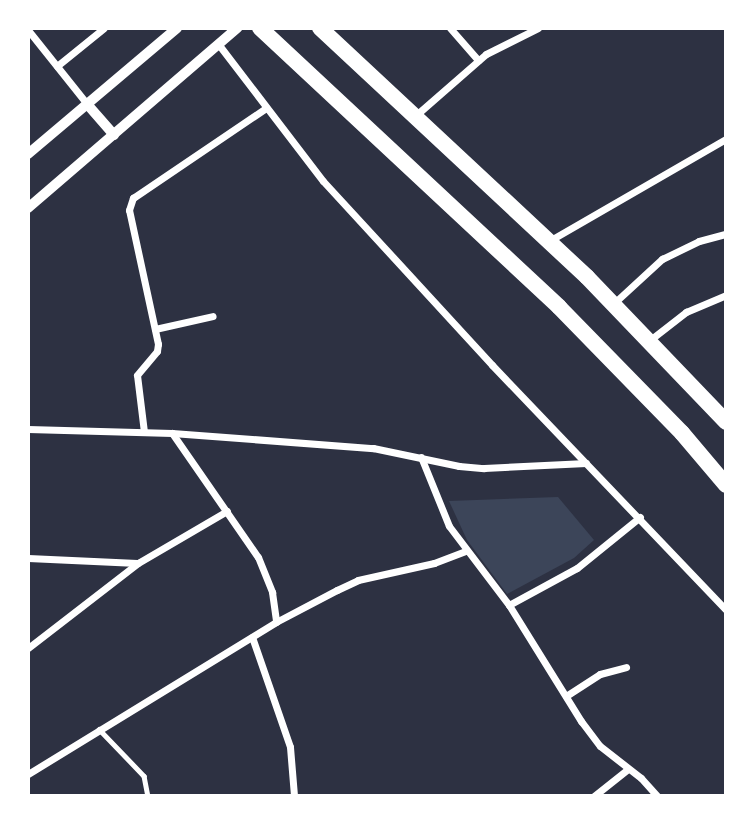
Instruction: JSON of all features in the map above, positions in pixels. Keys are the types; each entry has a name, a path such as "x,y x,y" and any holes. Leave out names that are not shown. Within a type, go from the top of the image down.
{"highway":[{"path":"260,28 568,316 682,433 726,485"},
{"path":"320,28 548,241 724,416"}],"street":[{"path":"57,66 104,28"},
{"path":"28,154 177,28"},
{"path":"28,208 237,28"},
{"path":"450,28 478,61"},
{"path":"415,117 478,61 538,28"},
{"path":"28,30 114,135"},
{"path":"219,45 323,181 492,365 726,610"},
{"path":"144,432 137,375 157,351 155,329 129,210 133,198 266,108"},
{"path":"548,241 726,139"},
{"path":"613,304 662,260 699,242 726,234"},
{"path":"650,340 687,312 726,295"},
{"path":"155,329 213,316"},
{"path":"28,429 172,433 373,448 458,466 586,463"},
{"path":"172,433 258,557 272,592 276,622"},
{"path":"421,457 449,526 464,551 509,605 600,746 657,796"},
{"path":"28,648 138,563 227,511"},
{"path":"509,605 577,568 640,517"},
{"path":"28,774 276,622 358,580 434,563 464,551"},
{"path":"28,558 138,563"},
{"path":"252,637 289,747 294,796"},
{"path":"566,696 600,674 626,667"},
{"path":"594,796 628,769"}],"lane":[{"path":"98,729 144,776 148,796"}],"shaded area":[{"path":"558,497 594,540 574,558 507,594 467,540 449,501"}]}
